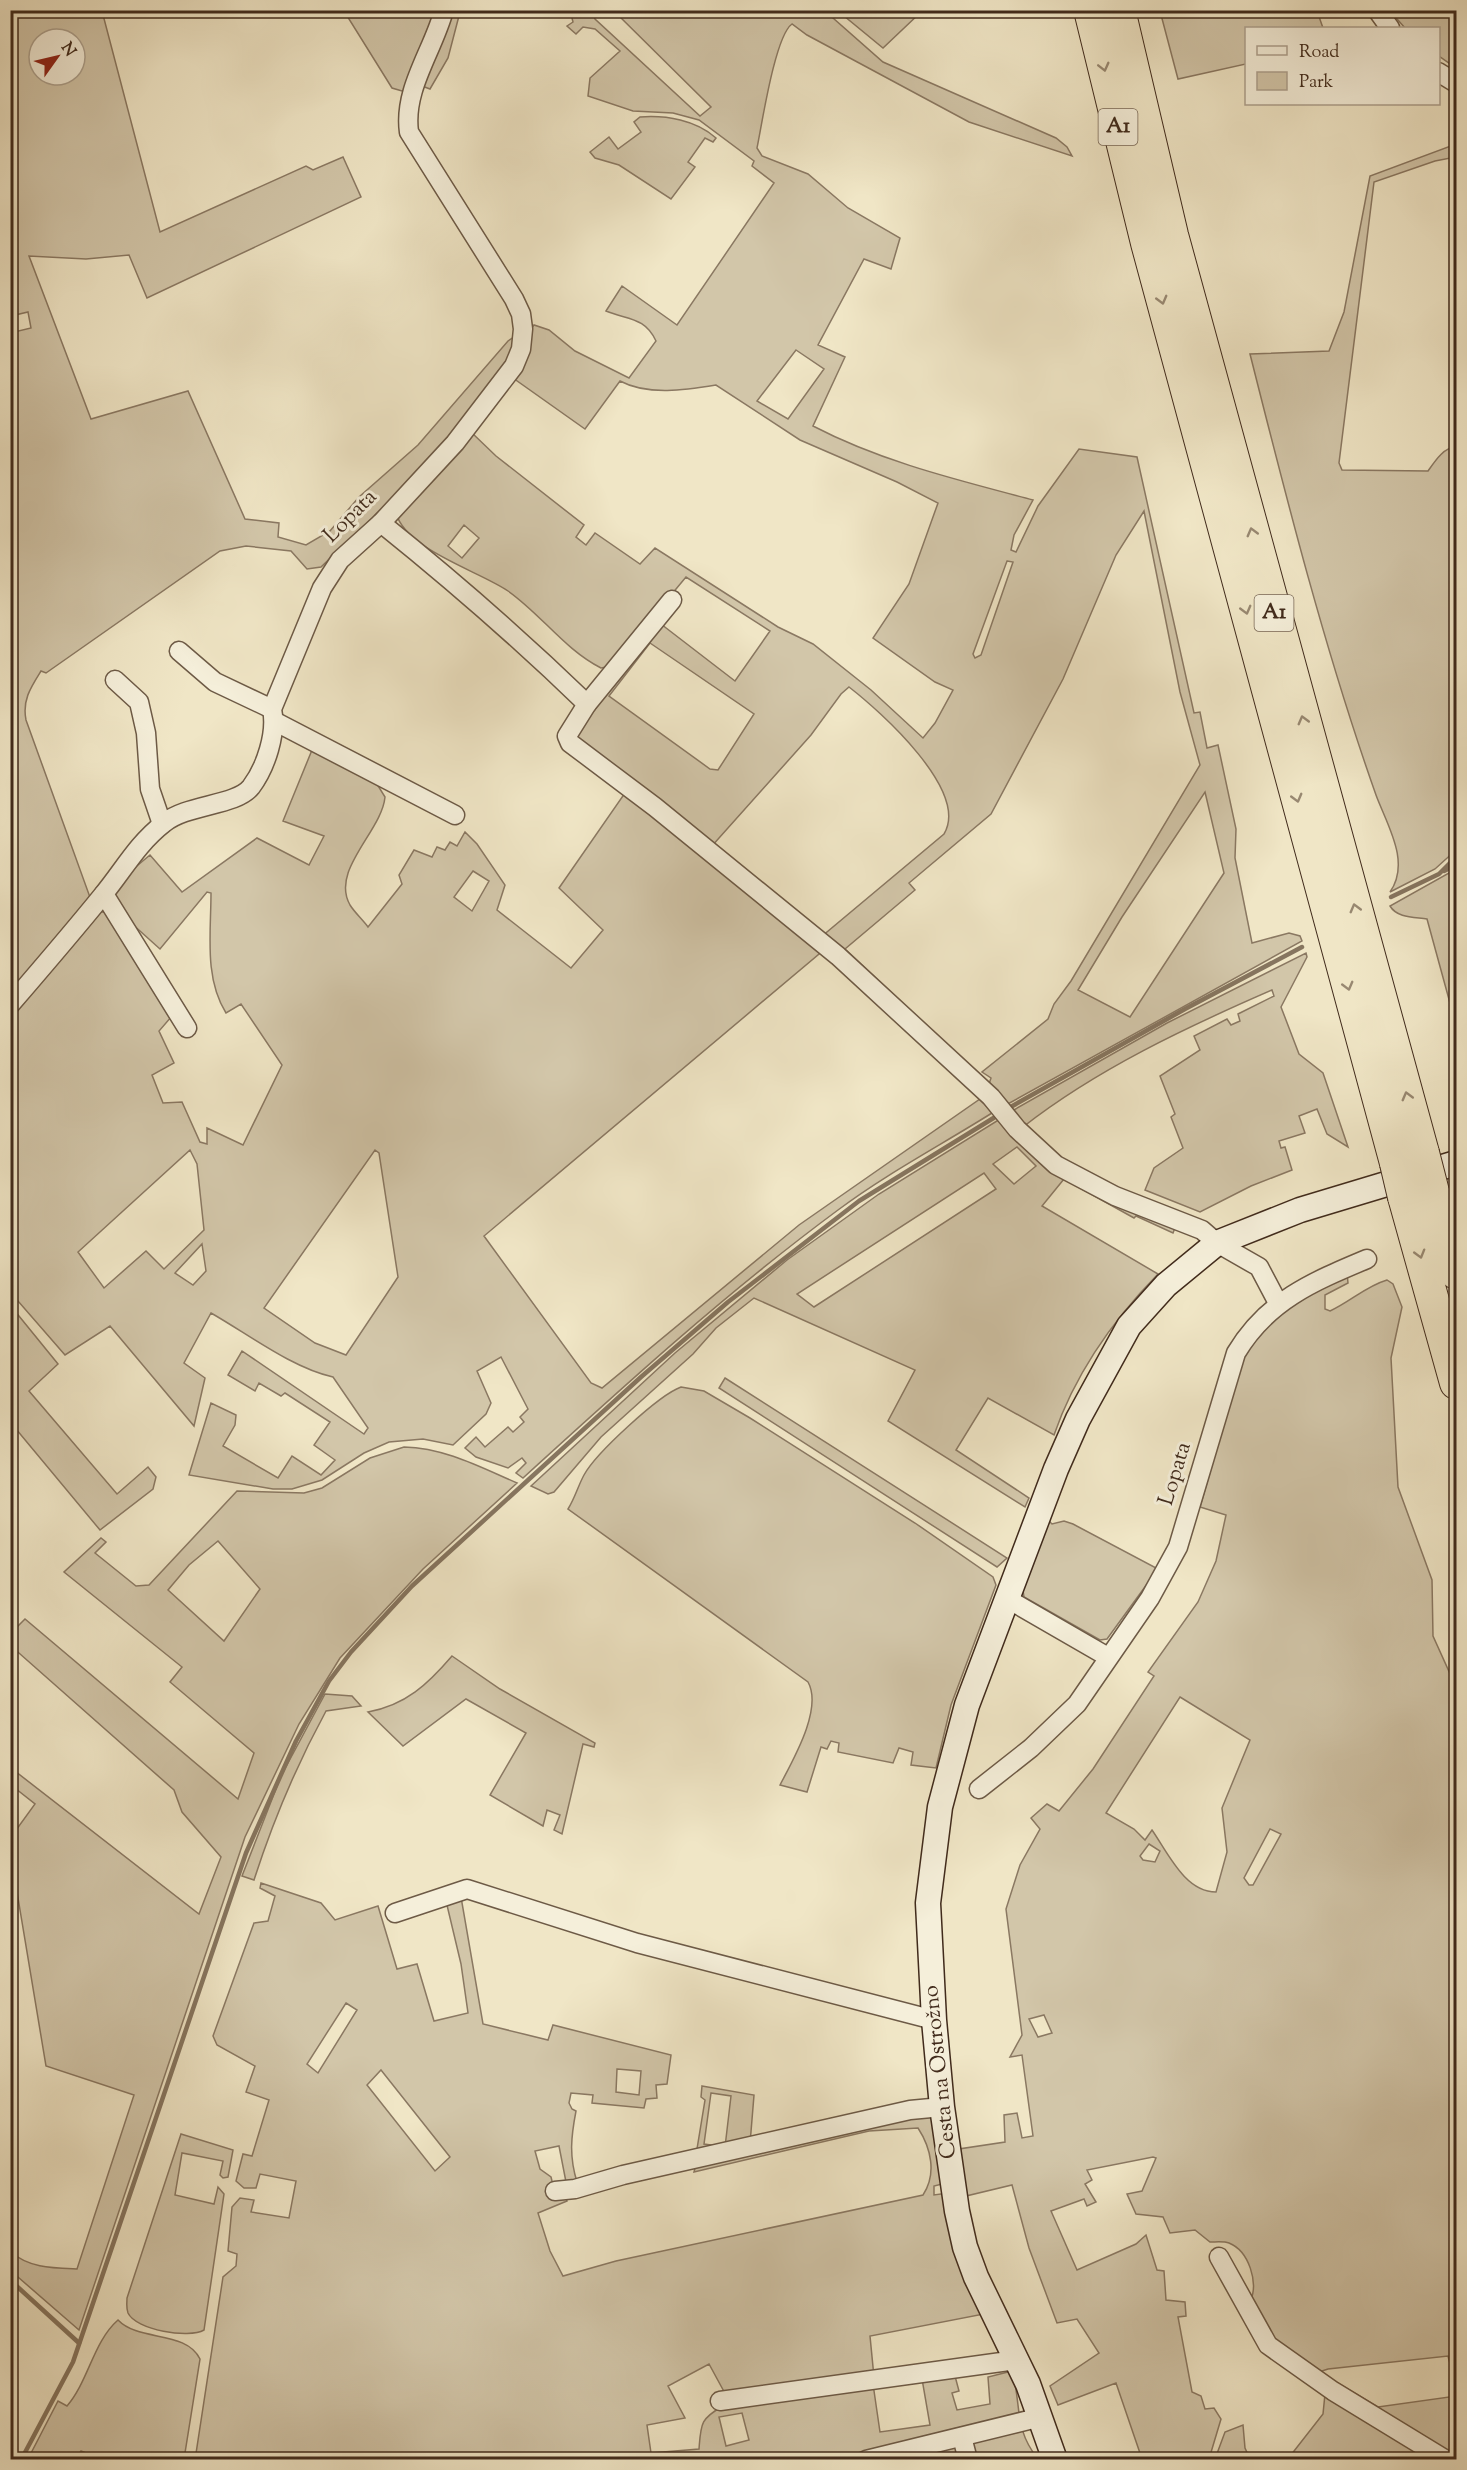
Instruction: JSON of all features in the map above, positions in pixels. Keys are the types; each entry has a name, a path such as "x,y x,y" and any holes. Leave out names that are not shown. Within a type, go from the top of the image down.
{"highway":[{"name":"A1","path":"1090,10 1147,243 1419,1194 1456,1383"},
{"name":"A1","path":"1119,10 1172,235 1409,1158"},
{"name":"A1","path":"1419,1194 1456,1273"}],"street":[{"name":"Lopata","path":"10,1005 104,894 130,855 162,824 179,812 236,798 249,789 259,773 270,745 273,715 322,588 340,560 381,523 456,443 514,366 521,348 523,329 521,314 514,299 409,132 408,103 438,31 444,10"},
{"path":"1377,10 1389,27"},
{"path":"1440,73 1456,83"},
{"path":"381,523 432,563 587,704"},
{"path":"672,600 587,704 567,736 570,743 655,807 838,956 991,1097 1017,1129 1056,1166 1114,1196 1202,1230 1217,1243 1259,1267 1278,1303"},
{"path":"179,651 215,682 455,815"},
{"path":"115,680 139,702 146,733 150,789 162,824"},
{"path":"104,894 187,1028"},
{"name":"Cesta na Ostrožno","path":"1055,2460 1041,2417 965,2247 957,2211 942,2107 934,2020 928,1903 936,1835 947,1773 967,1705 1006,1598 1077,1419 1129,1326 1167,1285 1217,1243 1300,1210 1456,1163"},
{"name":"Lopata","path":"980,1789 1031,1749 1077,1704 1150,1598 1178,1547 1236,1353 1248,1332 1278,1303 1367,1259"},
{"path":"1006,1598 1108,1657"},
{"path":"395,1913 466,1889 637,1943 934,2020"},
{"path":"555,2191 575,2189 623,2175 910,2110 942,2107"},
{"path":"1220,2257 1268,2345 1333,2391 1446,2460"},
{"path":"720,2401 1016,2360"},
{"path":"867,2460 1041,2417"},
{"path":"962,2437 968,2460"}],"green space":[{"path":"10,11 102,11 160,232 306,166 313,170 343,157 361,197 147,298 129,255 86,259 29,256 91,419 188,391 245,519 279,523 278,537 306,545 330,531 359,497 418,445 508,341 517,335 513,356 419,473 321,567 307,569 291,551 246,546 220,551 46,673 41,671 26,700 26,720 91,900 11,996 10,333 31,328 28,312 11,316"},
{"path":"344,11 439,11 408,89 402,91 392,88"},
{"path":"449,11 467,11 460,12 448,58 430,89 422,86"},
{"path":"592,11 595,19 700,116 711,107 614,11 825,11 883,62 1056,138 1067,147 1072,156 969,122 807,35 792,24 780,45 775,62 757,148 762,156 808,174 848,208 900,238 891,269 864,259 818,345 845,357 813,426 893,460 1033,500 1014,535 1011,550 1016,552 1038,506 1079,449 1137,457 1194,713 1200,712 1207,748 1218,745 1236,829 1235,858 1252,943 1289,933 1300,936 1302,941 1006,1105 989,1084 991,1078 982,1072 1048,1019 1054,1004 1071,981 1200,765 1180,692 1144,511 1116,555 1063,679 991,814 909,883 915,890 845,949 980,1076 821,937 944,834 949,816 944,796 934,775 918,753 881,714 849,687 841,694 811,735 711,847 573,737 657,621 735,681 770,631 686,577 612,666 601,668 576,652 508,591 428,549 402,526 396,513 471,432 496,456 584,525 576,537 586,545 595,533 640,564 655,548 778,627 813,644 871,690 923,738 935,723 953,690 935,682 873,638 909,584 938,503 897,482 800,440 716,385 667,391 643,389 620,381 585,429 513,378 530,330 534,325 549,330 575,351 629,378 656,341 647,327 641,323 606,311 622,286 677,325 774,183 752,166 754,161 699,120 673,113 633,111 588,96 590,78 620,51 595,29 583,27 576,34 567,26 573,22 571,14","holes":["796,350 824,369 788,419 757,401","464,525 479,538 462,558 448,546","1007,561 1013,562 981,655 975,658 973,654","650,643 754,714 718,770 710,769 609,696","1205,792 1224,873 1130,1017 1078,990 1122,917"]},
{"path":"838,11 922,11 883,48"},
{"path":"1160,11 1317,11 1323,27 1245,27 1245,64 1178,79"},
{"path":"1390,11 1456,11 1456,68 1440,57 1440,27 1404,27"},
{"path":"640,117 680,120 699,127 716,138 713,142 705,138 688,162 695,167 671,199 619,165 595,158 590,152 609,137 618,149 641,132 634,122"},
{"path":"1456,144 1456,157 1435,161 1374,182 1339,463 1342,470 1428,471 1444,452 1456,447 1456,850 1435,869 1390,892 1396,880 1398,868 1395,843 1357,741 1323,631 1250,354 1329,351 1344,312 1370,176"},
{"path":"312,750 377,784 385,797 382,810 351,864 347,878 346,892 350,905 368,927 402,884 399,875 414,850 432,857 437,847 445,850 450,842 457,846 465,832 477,844 505,885 497,910 571,968 603,930 559,888 627,790 825,949 484,1236 591,1383 602,1388 799,1225 980,1099 992,1113 875,1184 797,1241 677,1340 523,1478 516,1473 526,1463 522,1458 508,1468 476,1457 465,1448 476,1437 485,1447 508,1427 513,1432 524,1422 520,1417 528,1409 501,1357 477,1371 491,1403 486,1414 453,1445 423,1439 389,1442 364,1453 322,1480 292,1489 273,1489 189,1475 211,1403 236,1415 235,1425 223,1446 278,1478 292,1456 321,1475 335,1460 314,1445 330,1422 285,1393 281,1396 259,1383 255,1391 228,1375 242,1351 364,1434 368,1428 333,1377 318,1373 270,1350 211,1313 184,1363 205,1378 194,1426 110,1326 65,1355 11,1293 10,1013 97,912 106,912 172,1016 159,1031 174,1063 152,1075 163,1103 182,1102 200,1142 207,1144 207,1128 243,1145 282,1065 241,1004 226,1013 219,999 214,985 210,955 211,893 207,892 160,949 120,913 113,894 132,870 150,855 182,892 257,838 309,865 324,836 283,821","holes":["473,871 489,881 472,911 454,897","190,1150 197,1164 204,1230 164,1269 146,1251 104,1288 78,1252","375,1150 379,1153 398,1277 346,1355 315,1343 264,1308","202,1244 206,1271 193,1285 175,1273"]},
{"path":"1456,869 1456,1025 1427,919 1401,915 1390,906"},
{"path":"1306,953 1307,957 1281,1007 1299,1054 1323,1073 1348,1147 1327,1134 1317,1109 1299,1116 1305,1133 1279,1141 1281,1148 1285,1147 1292,1170 1251,1186 1200,1212 1145,1190 1154,1168 1183,1148 1171,1117 1175,1114 1160,1076 1200,1050 1194,1036 1227,1019 1231,1025 1240,1021 1238,1014 1274,996 1272,990 1175,1034 1112,1068 1081,1086 1023,1127 1012,1111 1167,1023"},
{"path":"1000,1119 1004,1124 1176,1225 1173,1233 1136,1216 1134,1218 1064,1179 1042,1206 1158,1274 1111,1329 1084,1369 1054,1435 988,1398 956,1450 1029,1498 1025,1507 888,1421 915,1370 754,1298 716,1328 693,1354 601,1437 554,1492 548,1494 531,1486 675,1353 787,1260 879,1194","holes":["1017,1147 1036,1166 1014,1184 993,1164","984,1173 996,1189 814,1307 797,1294"]},
{"path":"1347,1273 1348,1283 1325,1295 1325,1309 1330,1311 1387,1280 1393,1284 1402,1307 1391,1358 1398,1487 1432,1580 1433,1636 1456,1687 1456,2387 1448,2356 1328,2369 1319,2372 1378,2407 1456,2396 1456,2457 1281,2355 1250,2302 1253,2294 1253,2277 1247,2260 1236,2247 1227,2242 1210,2242 1195,2230 1170,2233 1163,2217 1136,2214 1127,2194 1142,2191 1156,2158 1153,2157 1087,2170 1092,2180 1085,2184 1096,2202 1087,2206 1084,2199 1051,2211 1077,2270 1136,2244 1146,2235 1157,2270 1164,2271 1166,2300 1185,2302 1186,2316 1178,2317 1192,2392 1201,2396 1205,2409 1214,2408 1221,2419 1209,2459 1142,2459 1116,2383 1058,2405 1050,2386 1099,2353 1077,2319 1057,2323 1029,2248 1012,2185 966,2196 959,2149 1005,2142 1004,2115 1017,2113 1022,2138 1033,2136 1022,2055 1010,2057 1022,2035 1006,1909 1020,1865 1040,1829 1031,1818 1047,1804 1059,1811 1093,1769 1154,1676 1148,1672 1198,1602 1216,1561 1226,1515 1200,1507 1243,1357 1264,1327 1303,1298","holes":["1180,1697 1250,1740 1222,1808 1227,1852 1216,1892 1195,1886 1186,1878 1178,1870 1152,1830 1145,1840 1134,1829 1106,1813","1270,1829 1281,1834 1253,1885 1249,1885 1244,1878","1149,1844 1160,1851 1155,1862 1143,1860 1140,1856","1044,2015 1052,2033 1038,2037 1029,2019"]},
{"path":"10,1305 58,1364 29,1391 117,1494 148,1467 156,1477 153,1489 100,1530 11,1423"},
{"path":"725,1378 1007,1558 997,1567 719,1388"},
{"path":"681,1387 704,1391 750,1418 915,1523 993,1577 996,1585 951,1705 936,1768 911,1765 913,1752 899,1748 893,1763 838,1752 839,1743 831,1741 827,1749 821,1747 807,1792 780,1785 799,1749 809,1720 812,1693 808,1682 568,1509 584,1475 601,1453 658,1401"},
{"path":"404,1447 419,1448 462,1459 517,1483 423,1569 340,1658 299,1724 245,1837 79,2330 11,2271 11,2252 33,2264 77,2269 134,2095 46,2066 17,1892 10,1888 11,1837 35,1804 11,1785 11,1768 199,1914 221,1857 182,1812 174,1790 11,1646 11,1633 25,1619 238,1799 254,1753 170,1682 182,1667 64,1572 101,1538 106,1542 95,1553 136,1586 149,1585 237,1491 304,1493 322,1488 370,1458","holes":["218,1541 260,1589 224,1641 168,1590 189,1565"]},
{"path":"1048,1520 1052,1524 1064,1521 1073,1524 1158,1569 1107,1639 1100,1640 1024,1597 1022,1584"},
{"path":"452,1656 500,1689 595,1743 594,1747 583,1744 562,1834 554,1830 560,1815 547,1810 543,1826 490,1795 526,1733 466,1699 403,1746 368,1712 382,1709 405,1699 434,1676"},
{"path":"325,1694 352,1696 361,1706 326,1711 286,1794 254,1880 242,1876 281,1776"},
{"path":"261,1883 321,1903 335,1920 378,1906 397,1969 417,1964 434,2021 468,2013 461,1964 446,1901 461,1897 483,2024 548,2040 553,2025 671,2055 667,2084 656,2085 657,2098 646,2099 644,2108 592,2103 593,2095 571,2093 569,2103 576,2111 572,2146 577,2182 566,2182 559,2146 535,2151 540,2169 551,2177 553,2185 565,2193 567,2201 538,2213 550,2251 563,2276 616,2261 923,2195 930,2178 931,2161 918,2128 869,2131 694,2172 695,2168 701,2165 939,2110 946,2183 934,2186 934,2195 948,2193 984,2314 870,2336 874,2377 727,2397 709,2364 668,2386 685,2418 647,2425 651,2453 699,2449 703,2423 723,2406 873,2384 880,2432 930,2425 922,2379 955,2376 959,2391 952,2393 957,2410 990,2404 988,2377 1012,2371 1021,2426 1030,2448 1038,2459 195,2460 223,2277 236,2266 237,2254 228,2251 232,2207 240,2198 254,2200 251,2212 289,2218 296,2181 260,2174 256,2188 244,2188 236,2181 243,2154 252,2156 269,2100 246,2092 255,2066 217,2045 213,2036 254,1923 268,1921 275,1896 260,1888","holes":["346,2003 357,2010 318,2073 307,2064","617,2069 641,2071 639,2095 616,2092","381,2070 450,2157 435,2171 367,2085","742,2413 749,2440 726,2446 719,2417"]},
{"path":"702,2086 754,2095 750,2144 696,2155 705,2100 701,2097","holes":["711,2093 731,2096 725,2147 704,2144"]},
{"path":"181,2134 233,2150 228,2177 223,2178 220,2175 223,2161 182,2153 175,2195 214,2204 218,2187 224,2194 204,2330 187,2334 163,2331 141,2324 128,2313 127,2307 127,2298"},
{"path":"118,2320 138,2331 184,2344 200,2359 184,2459 101,2459 81,2451 76,2459 28,2459 58,2401 67,2406 81,2385 103,2339"},
{"path":"1325,2394 1441,2460 1287,2460 1323,2414"},
{"path":"1243,2425 1245,2448 1250,2459 1215,2459 1225,2432"}],"waterway":[{"path":"1391,897 1439,874 1456,857"},
{"path":"1444,871 1456,865"},
{"path":"1007,1109 1185,1009 1302,947"},
{"path":"21,2460 73,2362 246,1853 296,1741 329,1681 351,1652 412,1586 641,1377 728,1302 859,1201 1000,1114"},
{"path":"10,2280 79,2343"}]}
